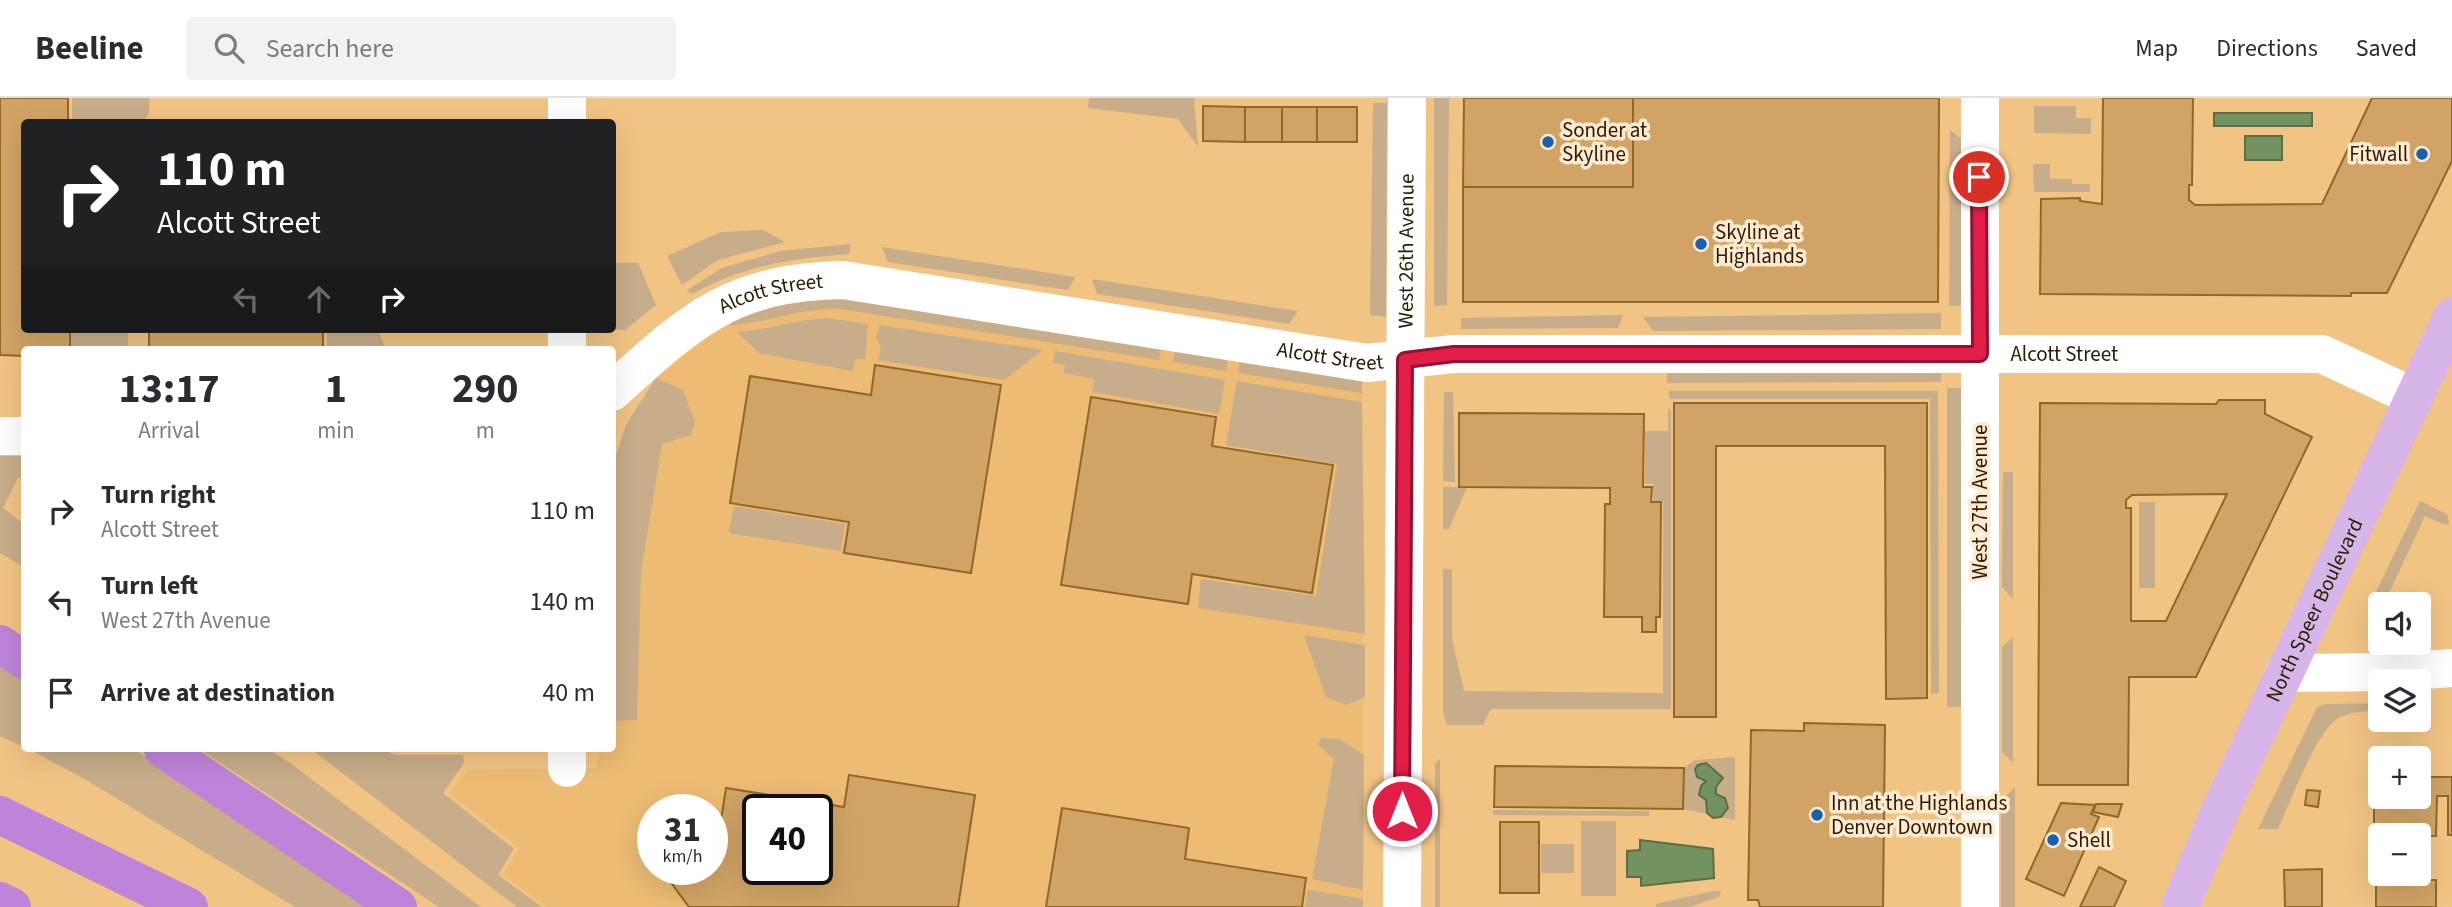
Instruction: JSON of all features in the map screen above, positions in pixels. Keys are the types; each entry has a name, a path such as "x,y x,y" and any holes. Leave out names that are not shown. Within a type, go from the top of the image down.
{"highway":[{"path":"0,644 21,658"},
{"path":"167,752 398,907"},
{"path":"0,815 189,907"},
{"path":"0,901 12,907"}],"main road":[{"name":"North Speer Boulevard","path":"2180,907 2223,804 2452,317"}],"street":[{"path":"567,98 567,119"},
{"name":"West 26th Avenue","path":"1402,907 1407,98"},
{"name":"West 27th Avenue","path":"1980,98 1980,907"},
{"name":"Alcott Street","path":"616,388 681,330 702,315 724,304 769,289 819,281 882,285 1360,362 1454,354 2322,354 2414,397"},
{"path":"0,436 21,436"},
{"path":"2284,673 2402,672 2452,668"}],"shaded area":[{"path":"72,98 149,98 149,114 144,119 72,119"},
{"path":"1089,98 1194,98 1198,147 1178,119 1088,108"},
{"path":"1434,98 1449,98 1447,305 1434,306"},
{"path":"1373,103 1387,103 1386,317 1370,315"},
{"path":"2034,106 2076,106 2076,118 2091,118 2091,134 2034,133"},
{"path":"2214,113 2312,113 2312,126 2214,126"},
{"path":"1950,130 1963,140 1962,306 1949,306"},
{"path":"2245,136 2282,136 2282,160 2245,160"},
{"path":"2033,164 2050,164 2050,179 2072,179 2072,184 2090,184 2090,192 2034,192"},
{"path":"763,230 785,242 718,260 682,285 667,256 721,232"},
{"path":"851,244 849,254 768,265 731,276 692,294 687,290 722,268 780,251"},
{"path":"882,247 1075,278 1068,290 888,262"},
{"path":"616,263 638,263 656,305 625,330 616,329"},
{"path":"1092,279 1298,311 1289,324 1097,294"},
{"path":"829,295 1162,346 1159,360 841,309 813,310 744,324 730,325 727,321 751,310"},
{"path":"792,298 1362,377 1363,907 546,907 503,875 519,848 449,793 468,770 596,768 599,752 616,752 616,454 626,425 656,378 727,321"},
{"path":"1941,313 1941,329 1653,331 1643,317"},
{"path":"1623,315 1618,328 1461,329 1461,318"},
{"path":"826,318 868,324 865,359 856,359 852,371 759,353 737,332 803,321"},
{"path":"880,325 1043,350 1004,380 878,360 881,348 876,337"},
{"path":"71,333 128,333 128,346 71,346"},
{"path":"327,333 380,333 384,346 327,346"},
{"path":"1175,348 1228,357 1226,371 1173,362"},
{"path":"1055,351 1225,380 1219,414 1092,392 1094,379 1064,373 1065,365 1053,363"},
{"path":"1240,358 1362,377 1362,393 1238,373"},
{"path":"1667,367 1941,372 1941,382 1667,383"},
{"path":"656,378 683,390 695,421 691,435 662,444 641,571 637,720 616,721 616,456 626,425"},
{"path":"1237,381 1362,402 1365,634 1198,608 1201,579 1316,596 1337,464 1226,445"},
{"path":"1947,388 1963,388 1963,707 1947,707"},
{"path":"1669,391 1938,391 1939,693 1931,694 1930,399 1669,399"},
{"path":"1444,392 1453,392 1455,482 1443,481"},
{"path":"1668,409 1671,409 1671,709 1491,709 1483,725 1447,725 1443,712 1443,569 1452,569 1452,639 1464,691 1663,693 1663,501 1653,501 1653,484 1645,484 1645,431 1668,431"},
{"path":"0,456 21,456 21,478 18,478 3,508 21,522 21,565 0,553"},
{"path":"2003,472 2013,472 2013,599 2002,587"},
{"path":"1443,487 1467,487 1449,529 1443,529"},
{"path":"2420,501 2447,514 2449,524 2445,525 2425,516 2389,592 2376,592"},
{"path":"2139,502 2155,502 2155,588 2139,588"},
{"path":"734,506 845,524 841,551 729,533"},
{"path":"1304,635 1365,645 1365,697 1347,705 1326,697"},
{"path":"2013,637 2013,763 2002,752 2002,647"},
{"path":"0,665 21,676 21,746 0,736"},
{"path":"2368,703 2368,711 2347,714 2329,726 2312,753 2278,829 2258,829 2317,707 2326,704"},
{"path":"1321,738 1339,739 1364,755 1363,890 1312,879 1334,759 1318,744"},
{"path":"35,752 139,752 373,907 295,907 88,781"},
{"path":"204,752 273,752 481,907 439,907"},
{"path":"315,752 463,755 464,763 443,793 514,849 498,875 542,907 517,907"},
{"path":"1735,757 1735,820 1683,809 1684,768 1695,760"},
{"path":"1440,759 1440,907 1435,907 1435,763"},
{"path":"1706,763 1723,778 1716,787 1716,794 1725,798 1728,808 1721,817 1713,818 1707,813 1706,800 1699,795 1701,786 1706,781 1697,777 1695,769"},
{"path":"2015,787 2015,907 2001,907 2001,801"},
{"path":"1493,810 1649,811 1649,816 1493,815"},
{"path":"1581,821 1616,821 1616,896 1581,896"},
{"path":"1640,840 1713,849 1714,878 1641,886 1641,877 1627,877 1627,851 1640,850"},
{"path":"1541,844 1574,844 1574,873 1541,873"},
{"path":"1308,890 1363,899 1363,907 1305,907"},
{"path":"1721,891 1719,897 1690,907 1656,907 1656,904"}],"building":[{"path":"0,98 68,98 68,119 21,119 21,333 70,333 70,346 21,346 21,356 0,355"},
{"name":"Sonder at Skyline","path":"1464,98 1633,98 1633,187 1463,187"},
{"name":"Skyline at Highlands","path":"1633,98 1939,98 1938,302 1463,302 1463,187 1633,187"},
{"path":"2103,98 2193,98 2192,185 2189,185 2189,200 2195,205 2322,204 2372,98 2452,98 2452,161 2387,293 2351,293 2351,296 2040,294 2041,199 2080,198 2080,201 2102,204"},
{"path":"1203,106 1245,107 1245,142 1203,141"},
{"path":"1245,107 1282,107 1282,142 1245,142"},
{"path":"1282,107 1317,107 1317,142 1282,142"},
{"path":"1317,107 1357,107 1357,142 1317,142"},
{"path":"149,333 323,333 323,346 149,346"},
{"path":"875,365 1001,385 971,573 844,553 849,522 730,503 750,376 871,395"},
{"path":"1091,397 1216,417 1212,446 1333,465 1312,593 1192,574 1188,604 1061,585"},
{"path":"2219,400 2265,400 2265,414 2312,437 2196,677 2129,677 2128,785 2038,785 2040,403 2216,404","holes":["2227,494 2166,621 2131,621 2131,508 2126,508 2126,500 2132,495"]},
{"path":"1674,403 1927,403 1927,698 1886,699 1885,446 1716,446 1716,717 1674,717"},
{"path":"1459,413 1644,414 1643,487 1652,487 1651,502 1661,502 1660,617 1656,617 1656,632 1642,632 1642,617 1604,617 1605,504 1610,504 1610,488 1459,487"},
{"name":"Inn at the Highlands Denver Downtown","path":"1804,723 1885,725 1883,907 1760,907 1758,900 1748,900 1751,730 1804,731"},
{"path":"1495,766 1684,768 1683,809 1494,807"},
{"path":"849,775 975,795 958,907 689,907 673,885 728,885 726,788 763,794 742,794 742,885 833,885 833,805 844,807"},
{"path":"2431,777 2452,777 2452,835 2448,835 2448,796 2437,796 2436,836 2431,836 2431,823 2374,823 2374,809 2431,809"},
{"path":"2307,790 2320,791 2318,807 2305,805"},
{"path":"2061,803 2095,805 2091,814 2099,817 2064,896 2026,879"},
{"path":"2096,804 2122,804 2118,817 2093,812"},
{"path":"1062,808 1189,828 1185,859 1306,878 1302,907 1046,907"},
{"path":"1500,822 1539,822 1539,893 1500,893"},
{"path":"2099,867 2126,881 2114,907 2080,907"},
{"path":"2322,869 2322,907 2285,907 2284,870"},
{"path":"2431,880 2436,880 2436,907 2376,907 2376,886 2431,886"}],"place":[{"name":"Sonder at Skyline","path":"1548,142"},
{"name":"Fitwall","path":"2422,154"},
{"name":"Skyline at Highlands","path":"1701,244"},
{"name":"Inn at the Highlands Denver Downtown","path":"1817,815"},
{"name":"Shell","path":"2053,840"}],"route":[{"path":"1402,811 1405,360 1454,354 1980,354 1979,177"}]}
